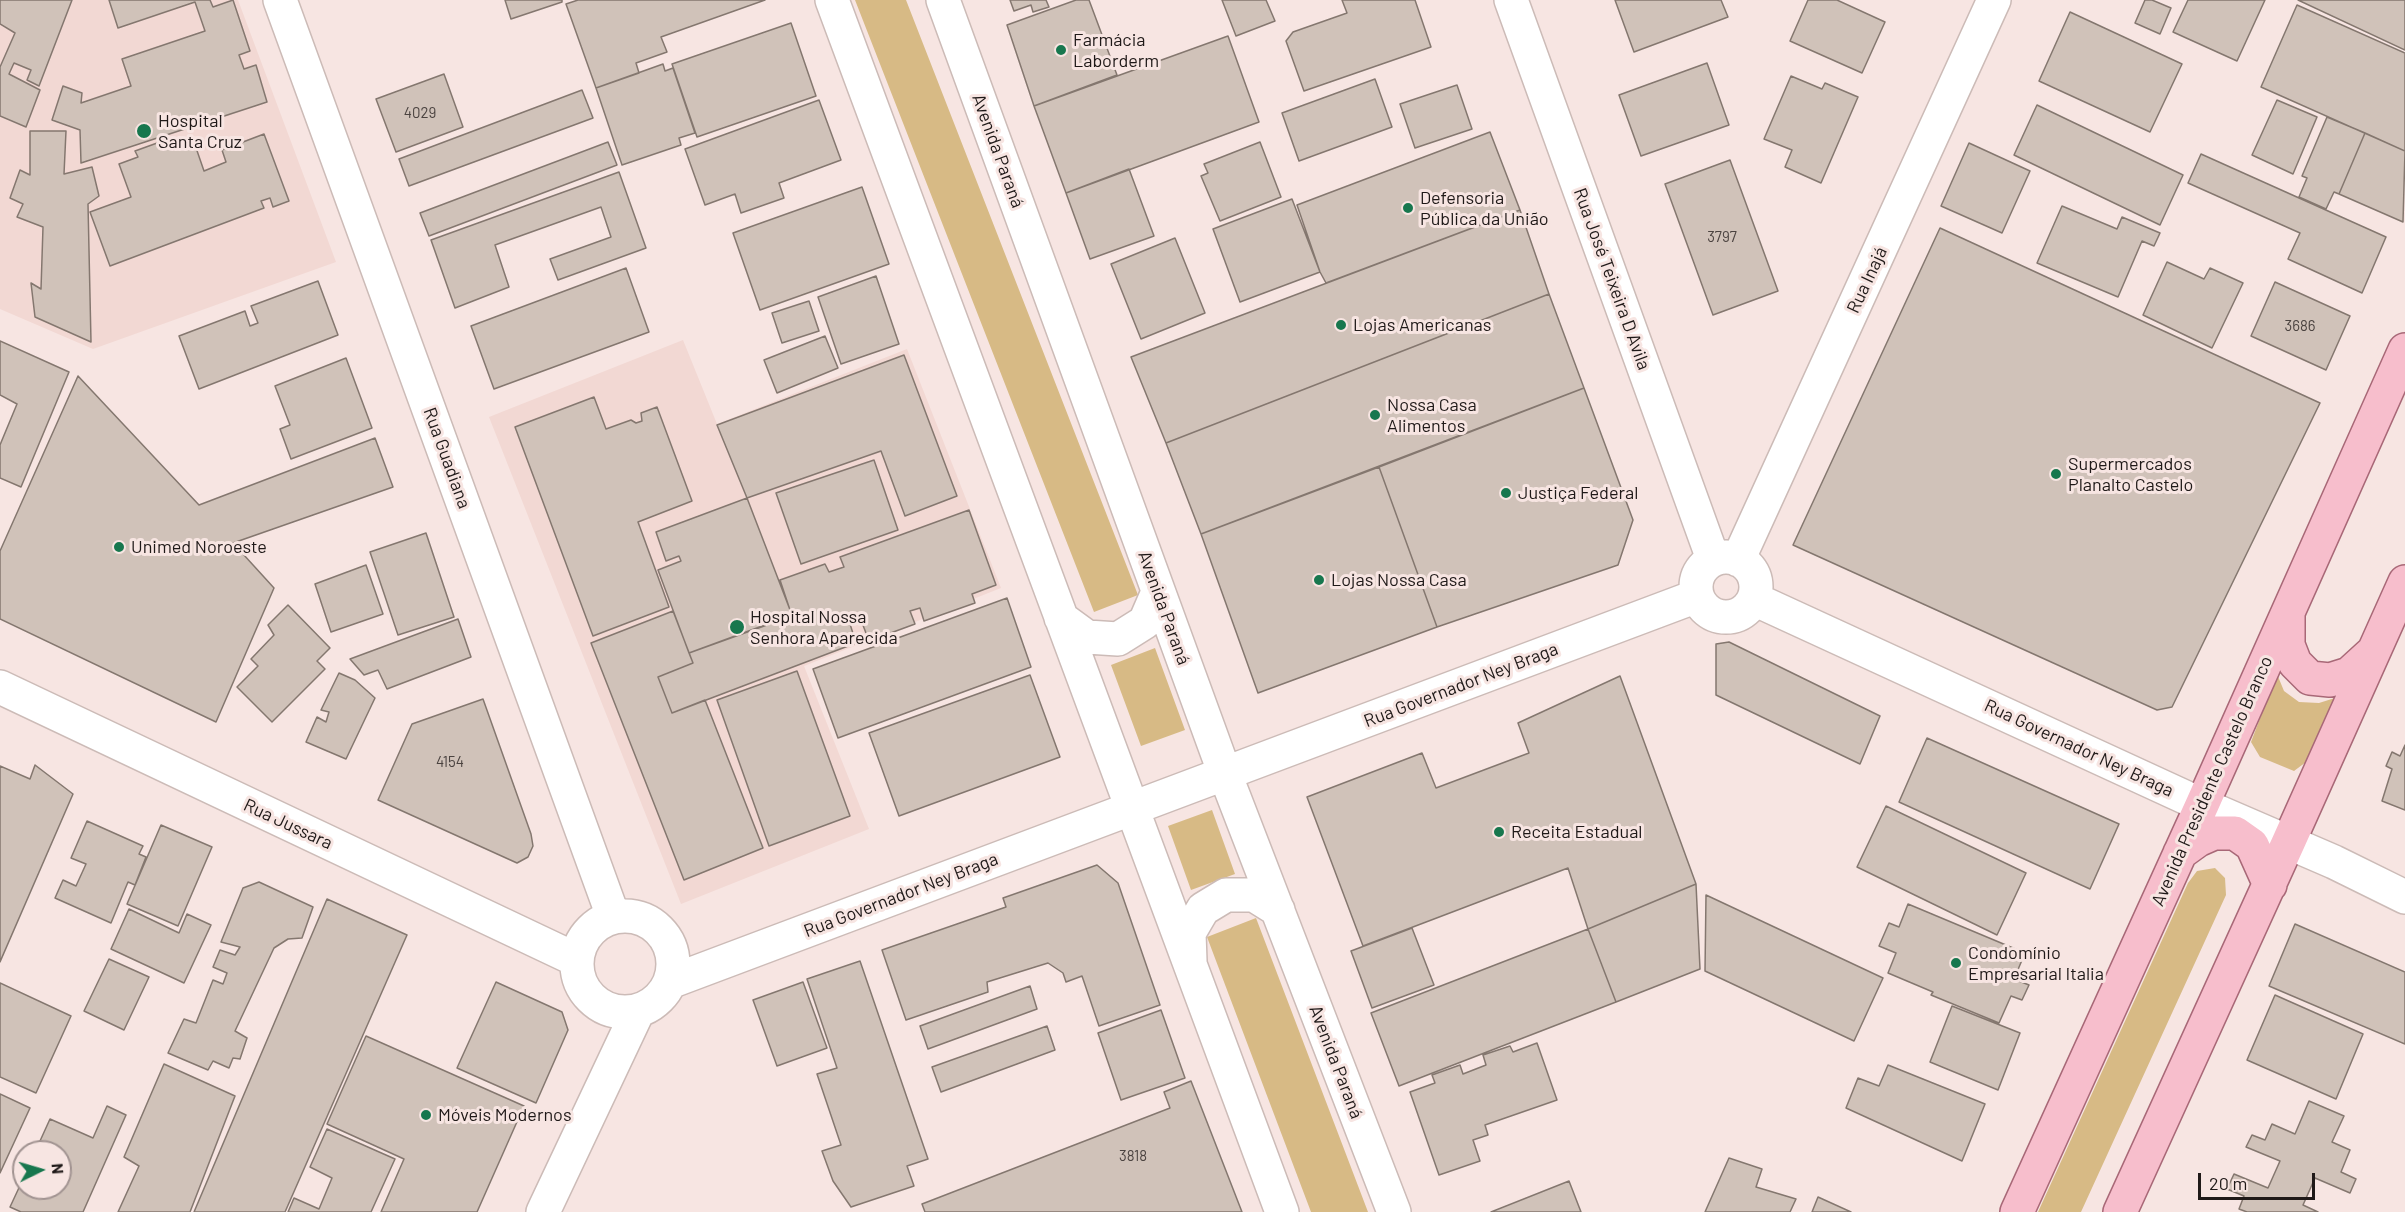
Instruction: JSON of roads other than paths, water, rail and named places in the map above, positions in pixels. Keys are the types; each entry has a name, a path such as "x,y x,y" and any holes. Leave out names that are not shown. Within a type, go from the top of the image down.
{"main road":[{"name":"Avenida Presidente Castelo Branco","path":"2017,1212 2405,350"},
{"path":"2120,1212 2270,885 2405,582"},
{"path":"2288,611 2288,645 2295,663 2310,678 2330,680 2349,674 2373,652"},
{"path":"2180,853 2198,840 2214,833 2235,834 2253,844 2270,885"}],"street":[{"name":"Rua Guadiana","path":"280,0 613,916"},
{"name":"Avenida Paraná","path":"943,0 1158,592 1394,1212"},
{"name":"Rua José Teixeira D Avila","path":"1511,0 1726,560"},
{"name":"Rua Inajá","path":"1726,560 1995,0"},
{"path":"835,4 1282,1212"},
{"path":"1726,560 1750,570 1754,579 1754,599 1740,613 1722,617 1705,609 1697,596 1696,582 1699,573 1726,560"},
{"path":"1061,618 1087,637 1118,639 1145,622 1158,592"},
{"name":"Rua Governador Ney Braga","path":"670,982 1697,596"},
{"name":"Rua Governador Ney Braga","path":"1754,599 2202,805 2289,841 2405,897"},
{"name":"Rua Jussara","path":"0,687 577,960"},
{"path":"1190,961 1189,933 1203,909 1226,895 1254,895 1278,910"},
{"path":"629,915 644,918 657,926 667,938 673,952 674,968 663,995 651,1005 638,1011 624,1013 600,1005 589,996 582,985 577,960 585,938 592,928 613,916 629,915"},
{"path":"543,1212 638,1011"}],"place":[{"name":"Farmácia Laborderm","path":"1061,50"},
{"name":"Hospital Santa Cruz","path":"144,131"},
{"name":"Defensoria Pública da União","path":"1408,208"},
{"name":"Lojas Americanas","path":"1341,325"},
{"name":"Nossa Casa Alimentos","path":"1375,415"},
{"name":"Supermercados Planalto Castelo","path":"2056,474"},
{"name":"Justiça Federal","path":"1506,493"},
{"name":"Unimed Noroeste","path":"119,547"},
{"name":"Lojas Nossa Casa","path":"1319,580"},
{"name":"Hospital Nossa Senhora Aparecida","path":"737,627"},
{"name":"Receita Estadual","path":"1499,832"},
{"name":"Condomínio Empresarial Italia","path":"1956,963"},
{"name":"Móveis Modernos","path":"426,1115"}]}
